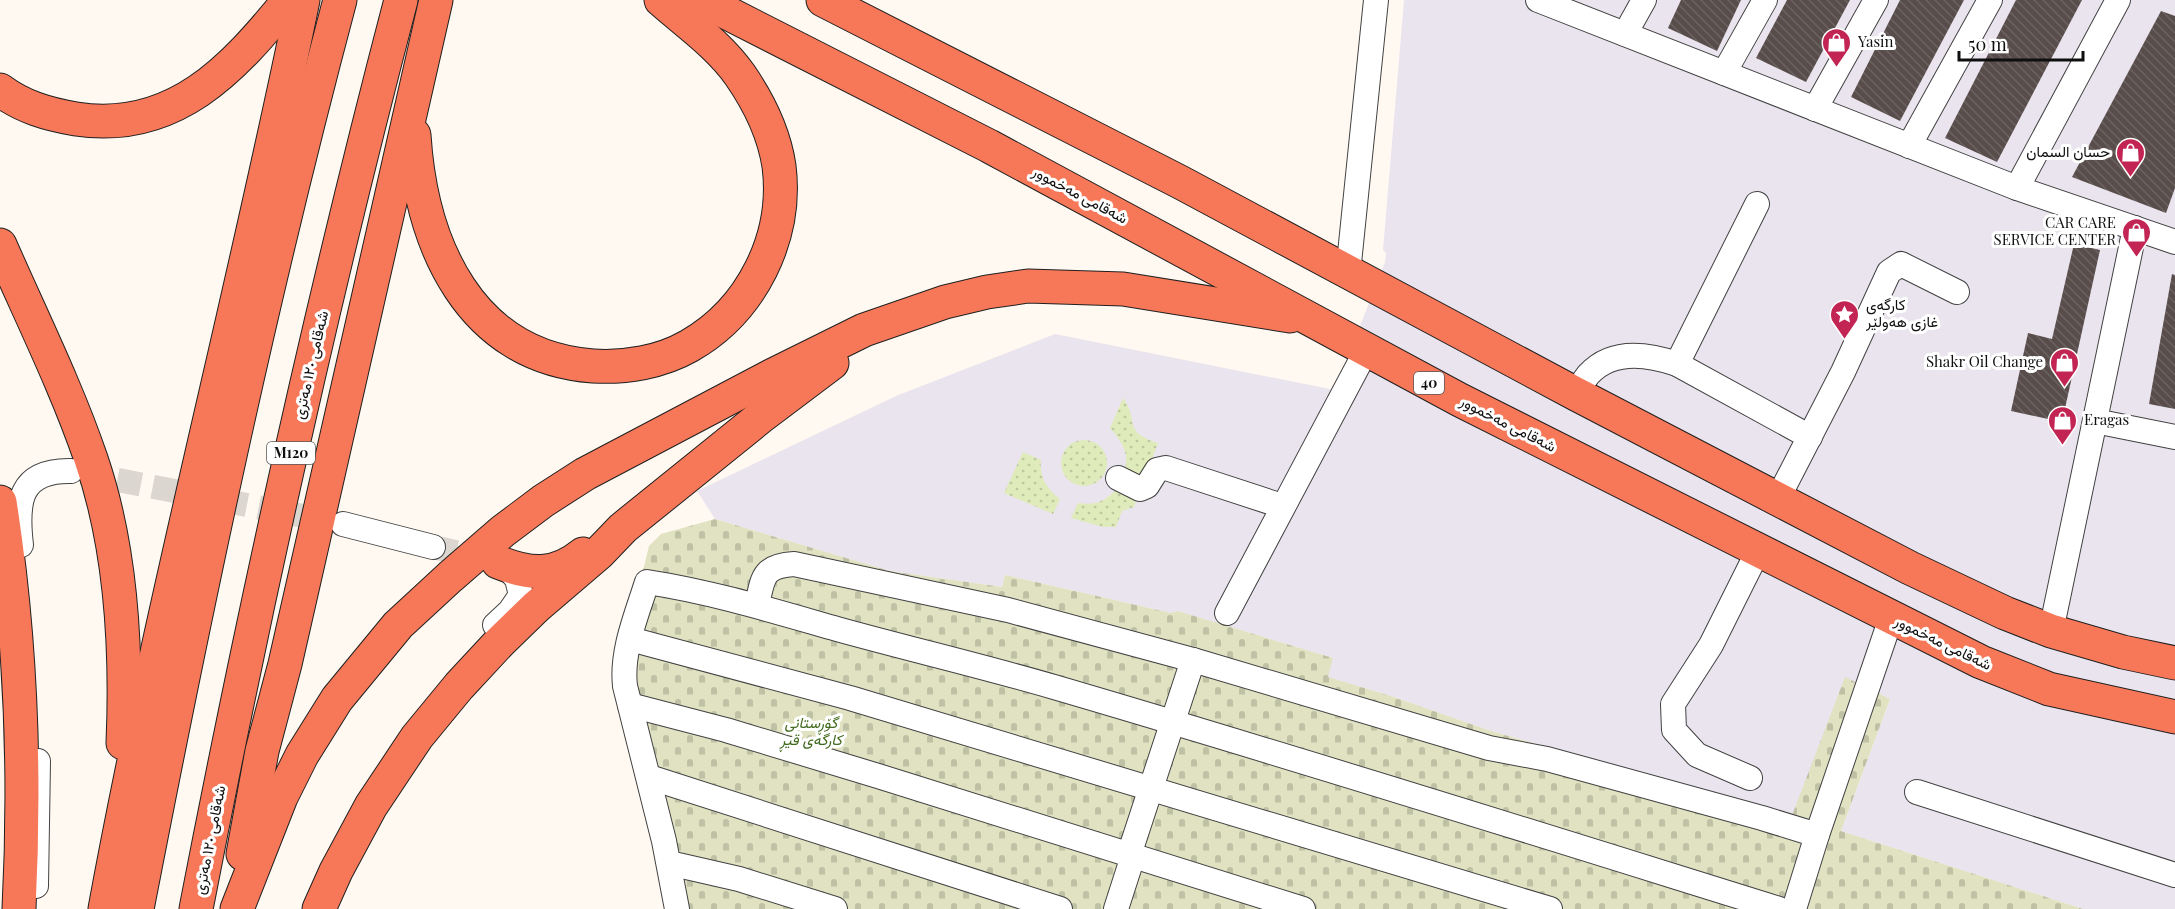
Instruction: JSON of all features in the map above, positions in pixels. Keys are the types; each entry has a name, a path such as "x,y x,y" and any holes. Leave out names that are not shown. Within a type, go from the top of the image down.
{"highway":[{"path":"0,90 17,103 56,116 96,122 142,117 182,102 214,80 257,39 289,0"},
{"path":"105,909 119,831 303,0"},
{"path":"137,909 223,489 283,228 340,0"},
{"name":"شەقامی ١٢٠ مەتری","path":"196,909 229,740 320,323 401,0"},
{"path":"233,909 262,751 285,664 436,0"},
{"path":"412,103 418,179 428,224 445,266 456,285 484,318 520,344 560,361 604,366 648,362 669,355 689,346 715,329 754,283 768,254 777,227 780,197 778,165 771,134 751,92 723,54 661,0"},
{"name":"شەقامی مەخموور","path":"702,0 989,146 1316,320 1460,400 1981,662 2049,689 2175,717"},
{"path":"824,0 1180,182 1576,394 1910,568 2051,632 2123,652 2175,663"},
{"path":"0,245 81,433 96,476 105,514 121,602 125,702 119,831"},
{"path":"237,909 282,797 302,755 337,699 398,625 450,577 543,501 585,474 852,336 945,302 987,292 1028,286 1123,289 1316,320"},
{"path":"501,563 544,572 570,564 623,528 816,374 865,341 921,310"},
{"path":"0,502 16,632 22,725 23,804 19,909"},
{"path":"319,909 370,806 437,711 499,643 598,554 623,528"}],"street":[{"path":"1348,273 1376,0"},
{"path":"1538,0 2017,188 2175,242"},
{"path":"1625,34 1644,0"},
{"path":"1724,73 1765,0"},
{"path":"1815,109 1876,0"},
{"path":"1909,146 1990,0"},
{"path":"2017,188 2118,0"},
{"path":"1677,364 1757,204"},
{"path":"2051,632 2135,228"},
{"path":"1777,500 1843,372 1888,272 1901,264 1957,291"},
{"path":"1227,613 1367,349"},
{"path":"1576,394 1588,375 1614,357 1656,357 1677,364 1810,436"},
{"path":"2096,421 2175,437"},
{"path":"1118,478 1140,489 1146,486 1157,470 1166,468 1282,506"},
{"path":"35,909 39,806 36,700 18,513 23,495 35,479 57,470 71,471"},
{"path":"343,524 433,547"},
{"path":"1750,778 1697,755 1674,730 1673,704 1711,645 1758,551"},
{"path":"303,909 349,813 399,735 450,671 510,611 519,598 519,584 501,563"},
{"path":"757,605 763,577 770,570 781,565 794,564 1008,610 1193,660 1489,748 1547,759 1753,815 1817,835"},
{"path":"677,909 669,863 624,673 630,639 647,582 696,589 838,629 969,662 1173,721 1779,909"},
{"path":"1794,909 1891,618"},
{"path":"630,639 850,698 1550,909"},
{"path":"1116,909 1151,788 1193,660"},
{"path":"630,705 726,730 867,772 1303,909"},
{"path":"649,777 1060,909"},
{"path":"1917,792 2175,876"},
{"path":"669,863 739,879 835,909"}],"shaded area":[{"path":"1404,0 2175,0 2175,909 2083,909 1841,831 1890,699 1845,678 1792,818 1488,730 1391,696 1327,677 1333,658 1178,611 1171,613 1005,575 1002,587 890,571 715,519 697,491 896,396 1055,334 1335,390 1385,262 1386,253 1383,250"}],"green space":[{"path":"1123,398 1128,406 1135,430 1147,439 1158,443 1145,478 1125,469 1125,452 1110,428"},
{"path":"1084,440 1100,447 1107,463 1100,479 1084,486 1068,479 1061,463 1068,447"},
{"path":"1023,452 1041,460 1041,472 1045,482 1060,499 1053,514 1004,493"},
{"path":"1119,487 1138,493 1134,507 1122,511 1116,527 1103,527 1071,518 1078,503 1091,504 1101,501"},
{"name":"گۆڕستانی کارگەی قیڕ","path":"715,519 890,571 1002,587 1005,575 1171,613 1178,611 1333,658 1328,677 1488,730 1791,818 1845,677 1890,699 1841,831 2083,909 669,909 619,669 649,546 661,534"}],"building":[{"path":"1681,0 1741,0 1717,51 1668,28"},
{"path":"1787,0 1850,0 1806,82 1756,58"},
{"path":"1900,0 1964,0 1900,121 1851,97"},
{"path":"2016,0 2082,0 1997,162 1945,138"},
{"path":"2161,11 2175,16 2175,188 2166,213 2072,177"},
{"path":"2074,244 2100,250 2062,422 2011,411 2028,333 2052,339"},
{"path":"2172,274 2175,275 2175,409 2149,404"}],"tunnel":[{"path":"82,473 334,522"},
{"path":"433,547 486,559"}],"place":[{"name":"Yasin","path":"1837,68"},
{"name":"حسان السمان","path":"2131,178"},
{"name":"CAR CARE SERVICE CENTER","path":"2137,258"},
{"name":"کارگەی غازی هەولێر","path":"1845,340"},
{"name":"Shakr Oil Change","path":"2064,388"},
{"name":"Eragas","path":"2063,446"}]}
